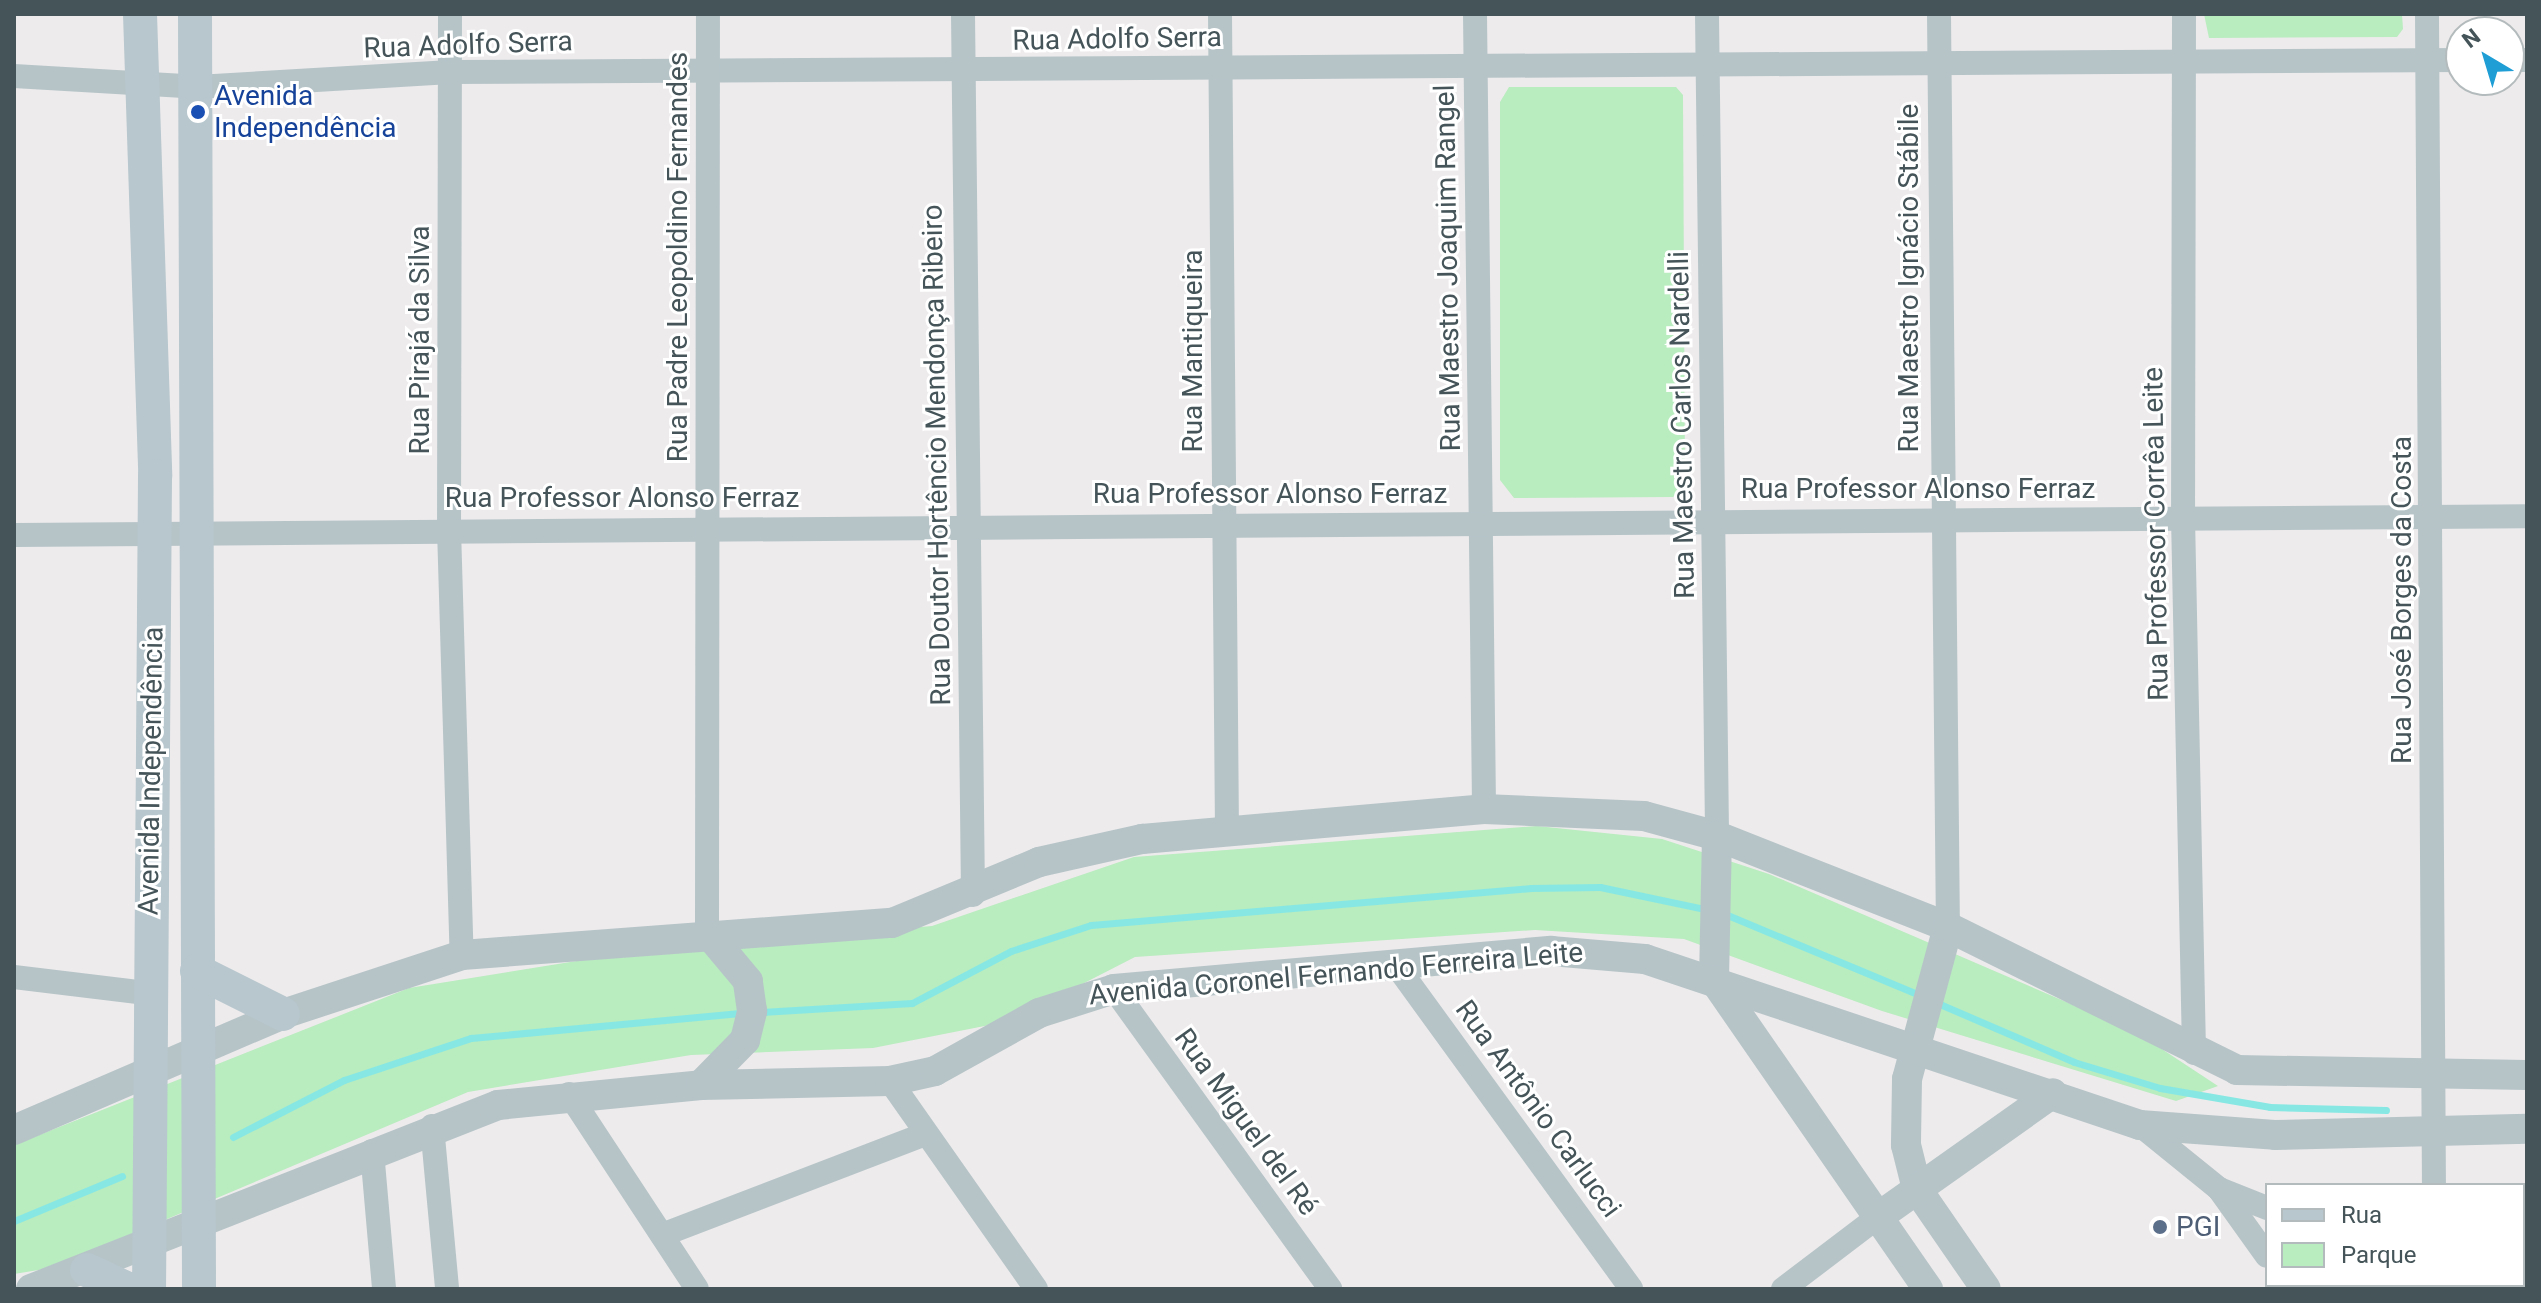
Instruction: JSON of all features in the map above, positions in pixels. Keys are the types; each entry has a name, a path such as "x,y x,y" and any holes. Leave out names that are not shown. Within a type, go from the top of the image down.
{"main road":[{"name":"Avenida Independência","path":"140,14 154,533 146,993 149,1289"},
{"name":"Avenida Independência","path":"195,14 199,1289"},
{"path":"197,971 283,1014"},
{"path":"87,1270 128,1289"}],"street":[{"name":"Rua Pirajá da Silva","path":"450,14 449,529 462,955"},
{"name":"Rua Padre Leopoldino Fernandes","path":"707,932 708,14"},
{"name":"Rua Doutor Hortêncio Mendonça Ribeiro","path":"963,14 973,895"},
{"name":"Rua Mantiqueira","path":"1220,14 1227,831"},
{"name":"Rua Maestro Joaquim Rangel","path":"1475,14 1484,809"},
{"name":"Rua Maestro Carlos Nardelli","path":"1707,14 1717,836"},
{"name":"Rua Maestro Ignácio Stábile","path":"1939,14 1939,520 1948,927"},
{"name":"Rua Professor Corrêa Leite","path":"2184,14 2183,517 2194,1053"},
{"name":"Rua José Borges da Costa","path":"2427,14 2434,1183"},
{"name":"Rua Adolfo Serra","path":"14,76 197,87 451,72 2445,60"},
{"name":"Rua Professor Alonso Ferraz","path":"14,535 1224,523 2527,516"},
{"path":"14,1130 283,1014 462,955 707,932 892,923 973,895 1039,862 1093,848 1227,831 1484,809 1644,816 1717,836 1948,927 2194,1053 2262,1075 2527,1075"},
{"path":"1717,836 1720,883 1713,940 1714,980 1928,1289"},
{"path":"1948,927 1903,1113 1917,1189 1986,1289"},
{"path":"701,1085 745,1040 748,981 707,932"},
{"name":"Avenida Coronel Fernando Ferreira Leite","path":"31,1289 199,1228 432,1126 569,1094 701,1085 890,1081 935,1071 1039,1013 1114,989 1597,951 1714,980 1917,1046 2140,1125 2275,1135 2527,1129"},
{"name":"Rua Antônio Carlucci","path":"1396,965 1631,1289"},
{"path":"14,977 146,993"},
{"name":"Rua Miguel del Ré","path":"1114,989 1330,1289"},
{"path":"890,1081 1036,1289"},
{"path":"1783,1289 1878,1217 2053,1093"},
{"path":"569,1094 697,1289"},
{"path":"2140,1125 2219,1189 2265,1253"},
{"path":"432,1126 447,1289"},
{"path":"662,1235 925,1134"},
{"path":"372,1151 384,1289"},
{"path":"2219,1189 2265,1207"}],"green space":[{"path":"2204,14 2402,14 2403,29 2397,37 2209,38"},
{"path":"1509,87 1676,87 1683,95 1685,487 1673,497 1514,498 1500,480 1500,102"},
{"path":"1537,826 1662,839 1769,874 2136,1032 2218,1086 2176,1101 1882,1011 1684,939 1535,930 1135,957 1010,1021 873,1048 691,1055 468,1092 51,1268 14,1274 14,1145 409,988 645,950 932,926 1134,857"}],"waterway":[{"path":"760,1012 912,1003 1011,951 1091,925 1531,888 1600,887 1709,910"},
{"path":"1725,914 1924,997"},
{"path":"1935,1002 2074,1062 2160,1088 2270,1107 2386,1110"},
{"path":"233,1137 344,1080 471,1038 743,1013"},
{"path":"14,1221 122,1176"}],"place":[{"name":"Avenida Independência","path":"198,112"},
{"name":"PGI","path":"2160,1227"}]}
